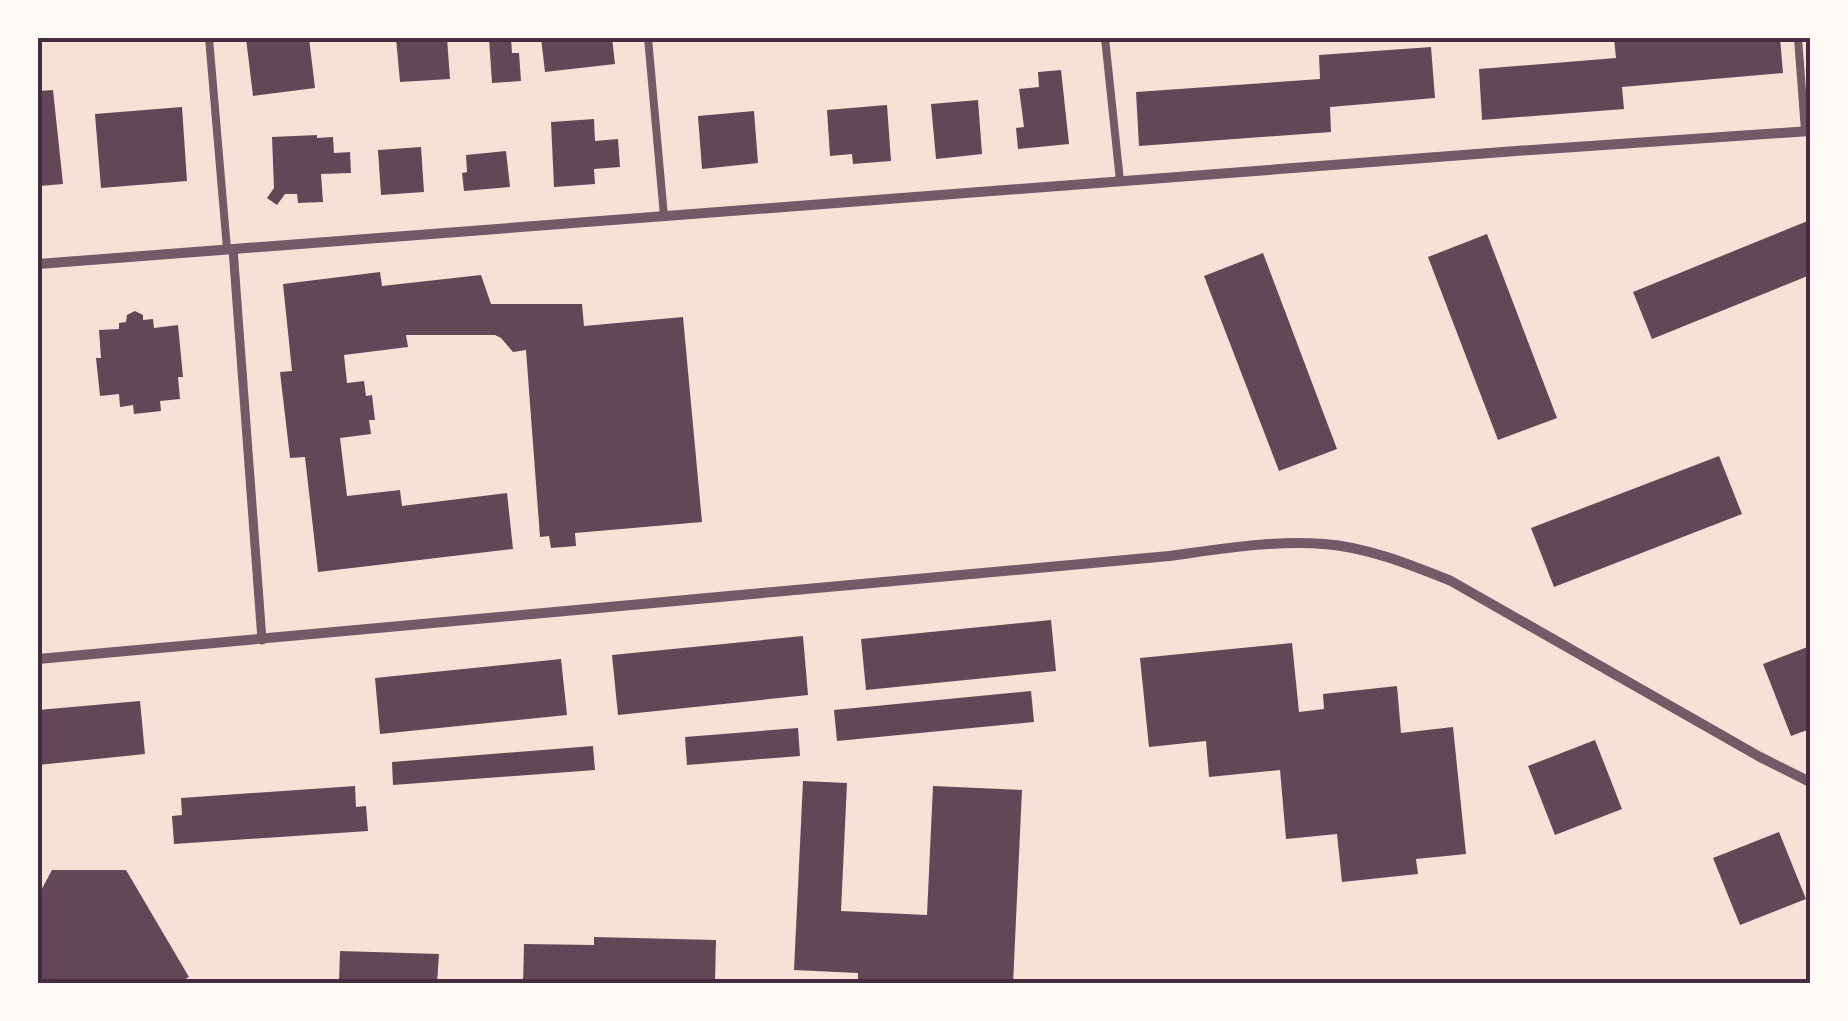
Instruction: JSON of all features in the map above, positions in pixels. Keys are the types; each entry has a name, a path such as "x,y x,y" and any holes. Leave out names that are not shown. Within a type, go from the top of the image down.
{"street":[{"path":"38,264 1808,131"},
{"path":"230,249 262,640"},
{"path":"38,660 1169,556 1258,544 1327,544 1397,560 1451,580 1760,758 1810,782"}],"lane":[{"path":"209,38 230,249"},
{"path":"648,38 664,216"},
{"path":"1105,38 1120,182"},
{"path":"1798,38 1808,131"}],"building":[{"path":"246,38 309,38 315,88 253,96"},
{"path":"396,38 447,38 450,79 400,82"},
{"path":"489,38 511,38 512,53 519,53 521,81 492,83"},
{"path":"541,38 612,38 615,64 545,72"},
{"path":"1614,38 1780,38 1783,73 1622,87 1624,109 1482,120 1479,69 1616,58"},
{"path":"1431,47 1435,98 1330,107 1331,132 1139,146 1136,92 1320,79 1319,55"},
{"path":"1061,70 1069,144 1018,149 1016,128 1024,127 1019,89 1039,87 1038,72"},
{"path":"53,90 63,184 40,186 38,91"},
{"path":"978,100 982,154 936,159 931,104"},
{"path":"887,105 891,161 853,164 852,154 830,156 827,110"},
{"path":"182,107 187,181 101,188 95,114"},
{"path":"754,111 758,163 702,169 698,116"},
{"path":"594,119 595,141 618,139 620,167 594,169 595,184 554,187 551,122"},
{"path":"272,137 333,137 334,153 350,152 351,173 321,174 323,202 298,203 297,194 285,194 277,205 267,198 274,188"},
{"path":"421,147 424,192 381,195 378,150"},
{"path":"506,151 510,187 464,191 466,155"},
{"path":"1810,220 1810,275 1652,339 1633,292"},
{"path":"1487,234 1557,418 1498,440 1428,257"},
{"path":"1263,253 1337,449 1279,471 1204,276"},
{"path":"380,272 382,286 481,275 491,304 582,304 584,326 683,317 702,522 575,533 576,546 551,548 549,536 540,537 526,350 513,352 495,335 406,335 408,347 344,355 347,383 364,381 366,396 372,395 375,420 369,420 371,434 340,438 347,496 400,490 402,506 507,493 513,549 318,572 305,457 290,458 280,372 292,371 283,284"},
{"path":"135,311 143,315 143,320 153,319 154,328 178,325 183,377 178,377 180,399 160,401 161,411 134,414 133,405 120,407 119,394 100,396 96,358 101,358 99,330 119,329 119,323 126,322 127,315"},
{"path":"1719,456 1742,514 1554,587 1531,528"},
{"path":"1051,620 1056,671 866,690 861,639"},
{"path":"803,636 808,695 618,715 612,655"},
{"path":"1292,643 1299,712 1324,709 1323,694 1397,686 1401,733 1453,727 1466,854 1416,859 1418,874 1342,882 1337,834 1286,839 1280,770 1209,777 1206,741 1149,747 1140,658"},
{"path":"1810,646 1810,729 1791,736 1763,664"},
{"path":"561,659 567,715 380,734 375,678"},
{"path":"1031,691 1034,722 837,741 834,710"},
{"path":"140,701 145,754 38,765 38,710"},
{"path":"798,728 800,756 687,765 685,737"},
{"path":"1595,740 1622,809 1555,835 1528,766"},
{"path":"593,746 595,770 393,785 392,762"},
{"path":"803,781 847,783 841,911 927,915 933,786 1022,790 1013,984 858,984 858,973 794,970"},
{"path":"355,786 356,807 366,806 368,831 174,844 172,816 182,815 181,798"},
{"path":"1779,832 1806,899 1740,925 1713,858"},
{"path":"52,870 126,870 189,977 177,984 38,984 38,896"},
{"path":"594,937 716,940 715,984 523,984 524,944 594,945"},
{"path":"340,951 439,954 437,984 339,984"}]}
